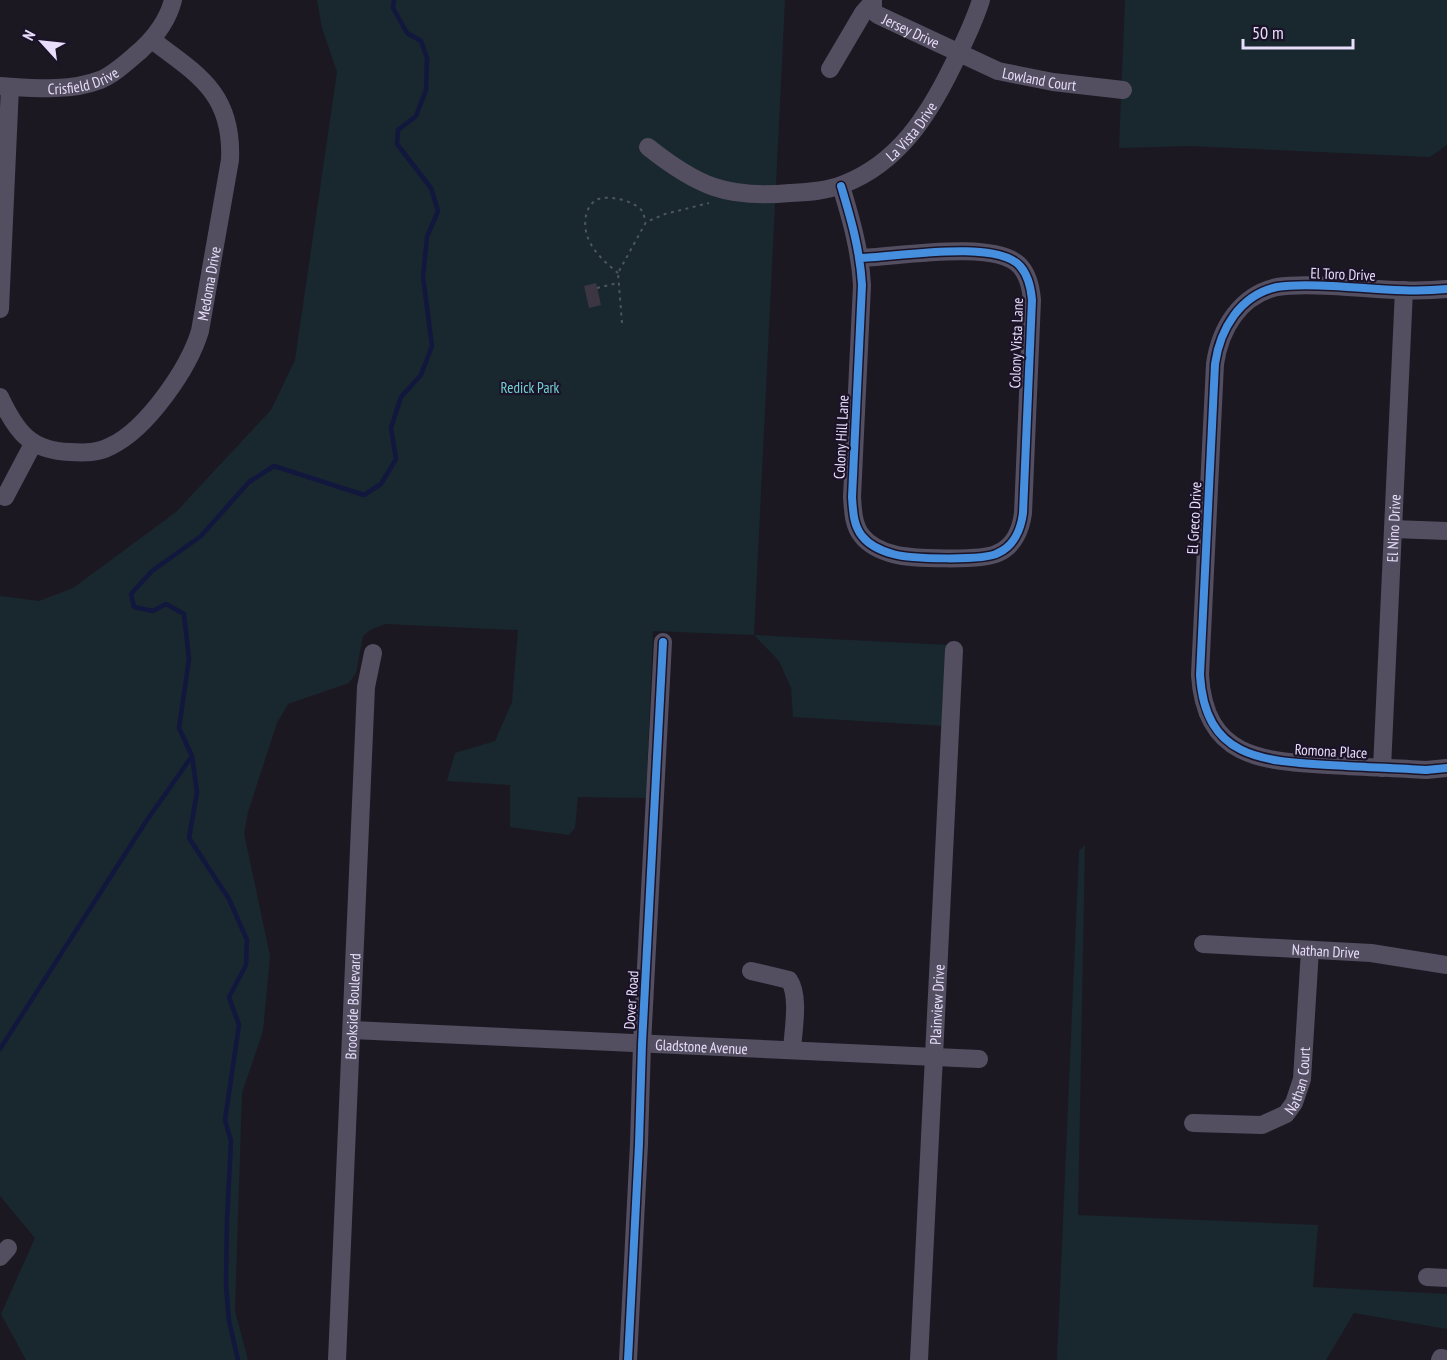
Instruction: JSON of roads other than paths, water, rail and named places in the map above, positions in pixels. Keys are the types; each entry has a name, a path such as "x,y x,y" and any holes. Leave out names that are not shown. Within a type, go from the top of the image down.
{"street":[{"name":"Crisfield Drive","path":"5,87 70,87 101,80 128,62 152,40 163,23 172,0"},
{"name":"La Vista Drive","path":"648,147 671,165 703,184 738,194 780,194 841,186 889,158 909,139 937,99 959,54 981,0"},
{"name":"Jersey Drive","path":"872,2 873,10 878,15 959,54"},
{"path":"830,69 872,2"},
{"name":"Medoma Drive","path":"33,444 57,452 87,453 114,445 137,428 171,387 188,361 198,339 230,160 231,138 226,117 216,96 194,71 152,40"},
{"name":"Lowland Court","path":"959,54 998,71 1053,82 1123,90"},
{"path":"0,309 5,87"},
{"name":"Colony Hill Lane","path":"841,186 854,228 862,285 852,497 858,530 861,536 871,544 896,555 975,559 992,556 1007,547"},
{"name":"Colony Vista Lane","path":"860,258 986,252 1010,259 1020,265 1027,276 1032,300 1023,513 1019,531 1007,547"},
{"name":"El Toro Drive","path":"1243,305 1253,297 1277,287 1310,285 1426,291 1447,289"},
{"name":"El Nino Drive","path":"1382,768 1404,290"},
{"name":"El Greco Drive","path":"1222,735 1207,714 1200,675 1213,400 1217,348 1226,326 1243,305"},
{"path":"0,397 17,429 33,444 5,497"},
{"path":"1393,529 1447,531"},
{"name":"Dover Road","path":"628,1360 663,642"},
{"name":"Plainview Drive","path":"919,1360 954,650"},
{"name":"Brookside Boulevard","path":"337,1360 366,687 373,653"},
{"name":"Romona Place","path":"1222,735 1248,754 1279,762 1426,770 1447,768"},
{"name":"Nathan Drive","path":"1203,944 1371,953 1447,965"},
{"name":"Nathan Court","path":"1193,1123 1262,1125 1286,1114 1294,1104 1302,1079 1310,950"},
{"path":"751,971 789,980 793,986 795,996 792,1050"},
{"name":"Gladstone Avenue","path":"352,1030 933,1055 979,1059"},
{"path":"1427,1277 1447,1278"},
{"path":"1440,1360 1441,1358 1447,1359"}],"waterway":[{"path":"238,1360 229,1321 226,1285 231,1141 225,1120 239,1025 229,997 246,965 247,940 229,899 189,838 197,792 192,756 179,728 189,659 184,614 166,604 153,611 134,607 131,594 152,571 201,536 249,482 274,466 364,495 381,484 396,459 391,428 401,397 421,375 432,346 423,277 427,237 438,211 431,188 397,144 398,130 416,116 426,90 427,58 421,41 407,33 393,8 394,0"},
{"path":"0,1049 145,823 192,756"}],"park label":[{"name":"Redick Park","path":"530,387"}]}
